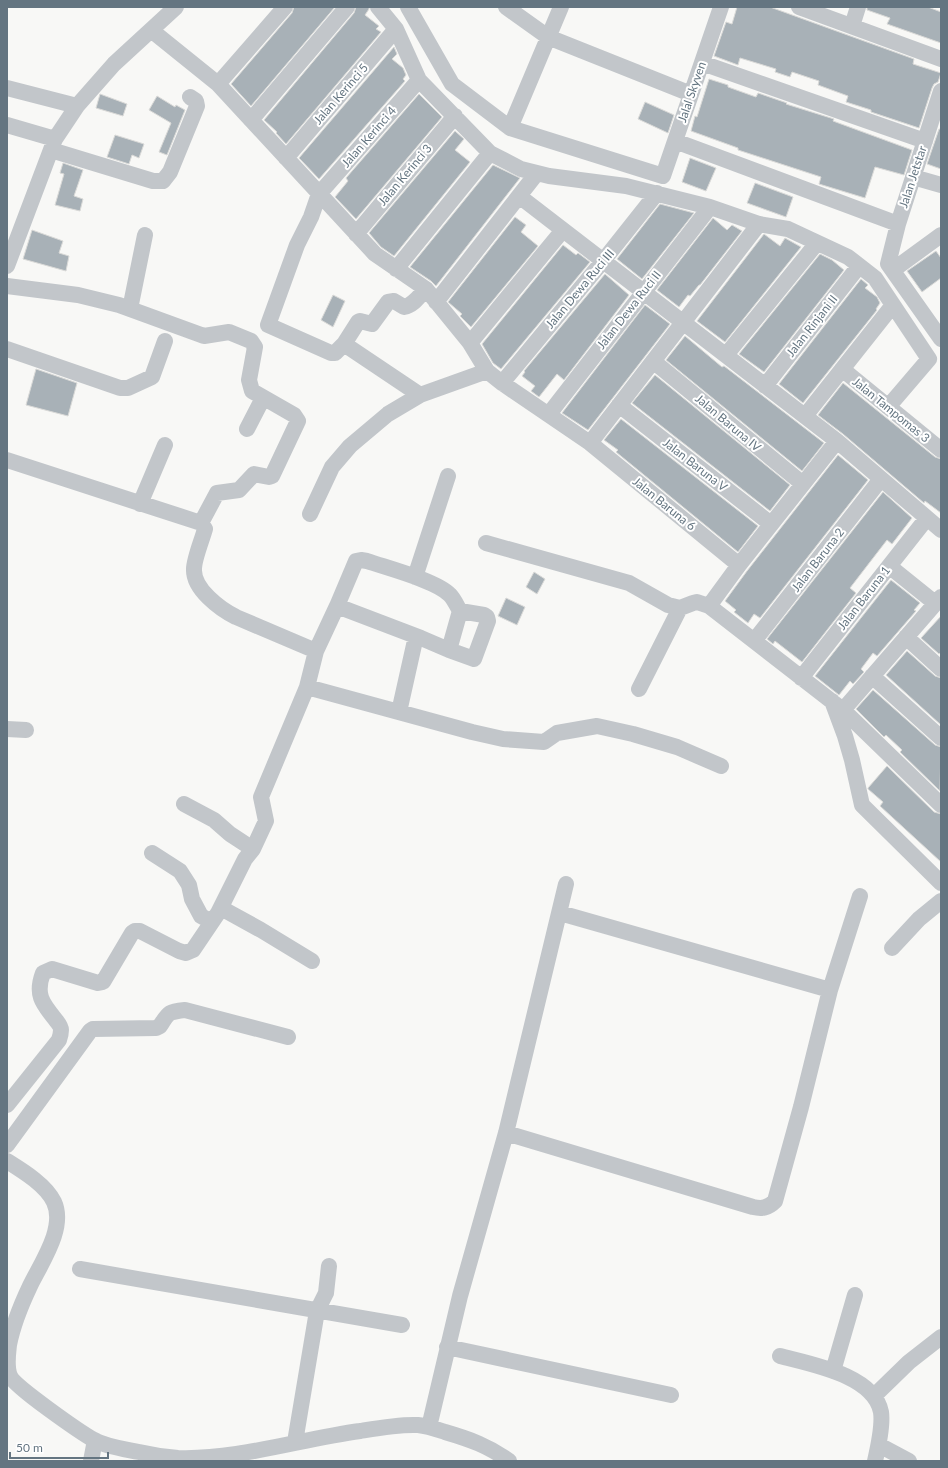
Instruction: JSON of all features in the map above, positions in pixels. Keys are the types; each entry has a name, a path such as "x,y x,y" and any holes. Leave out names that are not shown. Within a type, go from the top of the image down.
{"street":[{"path":"7,266 53,144 77,106 114,64 176,7"},
{"path":"218,84 285,7"},
{"path":"252,120 346,7"},
{"path":"378,7 396,29 419,80 490,153 521,169 537,173 626,186 710,206 759,224 788,229 848,257 875,278 929,359 888,407"},
{"path":"408,7 452,84 510,128 561,7"},
{"path":"506,7 548,37 691,94"},
{"name":"Jalal Skyven","path":"510,128 663,176 721,7"},
{"path":"799,7 941,59"},
{"path":"852,26 858,7"},
{"name":"Jalan Kerinci 5","path":"286,158 396,29"},
{"path":"151,30 218,84 375,254 426,289 470,343 487,371 420,395 388,414 350,446 332,467 310,514"},
{"path":"702,63 925,141"},
{"name":"Jalan Kerinci 4","path":"319,194 419,80"},
{"path":"7,88 77,106"},
{"name":"Jalan Jetstar","path":"890,267 898,224 941,91"},
{"path":"7,124 53,144 153,181 163,181 170,172 197,106 196,101 190,97"},
{"name":"Jalan Kerinci 3","path":"356,234 455,116"},
{"path":"675,142 898,224"},
{"path":"396,269 490,153"},
{"path":"436,302 537,173"},
{"path":"913,177 941,185"},
{"name":"Jalan Dewa Ruci III","path":"502,383 657,193"},
{"path":"319,194 311,217 297,245 268,325 332,353 336,353 360,321 372,324 388,302 394,301 404,307 411,305 426,289"},
{"path":"519,196 837,441 941,530"},
{"name":"Jalan Dewa Ruci II","path":"549,414 710,206"},
{"path":"590,443 759,224"},
{"path":"470,343 563,230"},
{"path":"130,309 145,235"},
{"path":"941,235 890,267 941,339"},
{"path":"726,356 817,243"},
{"name":"Jalan Rinjani II","path":"765,386 859,266"},
{"path":"7,286 78,295 130,309 204,336 229,332 251,341 255,347 249,380 252,391 294,415 298,420 272,476 269,477 254,474 239,490 217,493 201,523"},
{"path":"804,416 893,305"},
{"path":"7,349 120,388 128,388 152,377 165,341"},
{"path":"344,344 420,395"},
{"name":"Jalan Baruna IV","path":"653,361 803,484"},
{"name":"Jalan Tampomas 3","path":"842,369 941,450"},
{"name":"Jalan Baruna 6","path":"487,371 502,383 590,443 739,565"},
{"path":"248,429 263,398"},
{"name":"Jalan Baruna V","path":"619,405 771,524"},
{"path":"709,606 739,565 837,441"},
{"path":"140,504 165,445"},
{"path":"7,460 201,523 205,529 194,568 194,575 211,600 225,611 236,617 316,651"},
{"path":"416,577 448,476"},
{"name":"Jalan Baruna 2","path":"754,641 881,479"},
{"name":"Jalan Baruna 1","path":"801,678 927,518"},
{"path":"486,543 629,583 668,605 680,608 695,602 709,606 837,706 941,805"},
{"path":"7,1105 59,1040 62,1031 59,1024 43,1004 39,992 43,973 52,969 98,983 103,982 132,933 140,930 179,951 186,953 193,950 221,908 245,859 253,849 266,820 261,797 306,687 316,651 356,561 367,561 416,577 444,589 452,596 460,611 448,650"},
{"path":"837,706 872,676 938,600 889,566"},
{"path":"337,606 416,636 448,650 475,659 488,621 487,617 484,615 460,611"},
{"path":"639,689 680,608"},
{"path":"399,712 416,636"},
{"path":"906,637 941,669"},
{"path":"872,676 941,738"},
{"path":"306,687 503,739 544,742 557,733 597,726 633,734 677,747 721,766"},
{"path":"837,706 852,760 862,805 941,883"},
{"path":"7,729 26,730"},
{"path":"184,804 214,820 230,834 253,849"},
{"path":"152,853 180,871 189,885 192,899 201,916 212,922"},
{"path":"429,1427 460,1296 506,1133 566,884"},
{"path":"506,1133 753,1207 764,1208 770,1206 775,1201 830,990 860,896"},
{"path":"892,948 919,919 941,901"},
{"path":"221,908 312,961"},
{"path":"560,913 830,990"},
{"path":"7,1145 90,1031 93,1029 156,1028 160,1026 166,1016 171,1012 185,1010 288,1037"},
{"path":"7,1161 26,1172 43,1188 53,1200 57,1214 56,1226 48,1252 31,1285 12,1332 8,1352 8,1376 29,1394 95,1440 120,1449 176,1459 208,1459 295,1442 378,1428 408,1425 429,1427 476,1441 508,1461"},
{"path":"295,1442 317,1311 326,1293 330,1266"},
{"path":"80,1269 402,1325"},
{"path":"834,1371 854,1295"},
{"path":"874,1396 909,1362 941,1337"},
{"path":"447,1347 671,1395"},
{"path":"780,1356 834,1371 853,1380 874,1396 880,1412 879,1445 875,1461"},
{"path":"91,1461 95,1440"},
{"path":"879,1445 909,1461"}],"building":[{"path":"294,7 335,7 251,106 231,84 292,13"},
{"path":"356,7 369,7 365,15 379,26 376,29 381,32 286,144 276,133 277,132 264,120 354,13"},
{"path":"737,7 770,7 914,59 913,64 941,73 938,82 934,84 932,88 919,128 846,102 848,96 818,85 819,81 792,72 790,77 775,72 776,69 740,58 738,65 714,56 726,22 732,24"},
{"path":"867,7 928,7 941,12 941,43 887,24 890,18 867,10"},
{"path":"394,47 397,54 392,59 403,68 406,75 403,79 405,81 319,179 299,158"},
{"path":"709,79 756,97 758,93 787,103 786,104 834,119 833,121 912,150 904,175 875,167 865,198 819,184 821,177 738,150 738,148 691,131"},
{"path":"100,94 127,104 123,116 96,108"},
{"path":"419,94 442,117 356,219 335,197 348,181 346,178"},
{"path":"157,96 175,107 176,105 185,110 167,155 159,152 171,123 149,110"},
{"path":"645,102 674,115 668,133 638,119"},
{"path":"939,129 941,129 941,169 927,164"},
{"path":"455,131 464,139 455,150 470,162 394,256 381,247 369,233"},
{"path":"115,135 144,144 139,158 132,155 129,164 107,157"},
{"path":"690,158 716,168 706,191 682,182"},
{"path":"63,163 83,170 74,196 83,199 80,211 55,205 64,174 60,173"},
{"path":"493,165 520,178 436,286 410,267"},
{"path":"755,183 793,197 786,217 747,203"},
{"path":"660,204 694,213 642,279 617,259"},
{"path":"515,217 526,225 521,232 538,246 471,327 460,316 462,314 448,302"},
{"path":"713,218 727,230 732,225 742,231 700,285 690,296 688,295 679,307 657,290"},
{"path":"32,230 63,241 59,253 69,256 66,271 23,259"},
{"path":"764,234 780,246 785,238 801,247 725,342 697,321"},
{"path":"563,245 576,255 578,253 590,262 501,369 493,363 482,344"},
{"path":"936,251 941,258 941,278 922,292 907,271"},
{"path":"820,254 832,260 844,270 764,372 739,354"},
{"path":"605,274 629,295 564,380 557,374 539,397 531,391 535,386 522,376 525,372 524,371"},
{"path":"861,279 868,285 865,288 877,297 880,303 876,309 877,310 803,403 779,384"},
{"path":"333,295 345,301 333,327 321,320"},
{"path":"645,305 670,324 588,430 562,413"},
{"path":"685,336 722,367 724,366 824,443 802,471 666,360"},
{"path":"36,369 77,383 68,416 26,405"},
{"path":"655,375 790,485 770,511 632,403"},
{"path":"843,383 935,457 941,459 941,513 925,501 924,503 843,434 818,415"},
{"path":"621,419 758,526 738,552 616,452 618,450 604,440"},
{"path":"838,455 868,480 760,618 754,614 748,623 734,612 736,610 725,601"},
{"path":"883,492 912,518 892,544 887,540 850,588 856,593 802,662 775,641 773,644 767,639"},
{"path":"534,572 545,579 537,594 526,587"},
{"path":"891,580 920,603 914,610 916,611 877,656 873,653 861,669 864,672 853,684 850,681 839,695 815,676"},
{"path":"506,598 525,607 517,625 498,616"},
{"path":"941,616 941,652 939,654 921,638"},
{"path":"907,651 935,676 941,678 941,725 886,675"},
{"path":"873,690 935,745 941,747 940,791 900,752 902,750 886,735 884,737 856,709"},
{"path":"887,766 934,812 941,814 941,862 880,806 883,802 868,789"}]}
